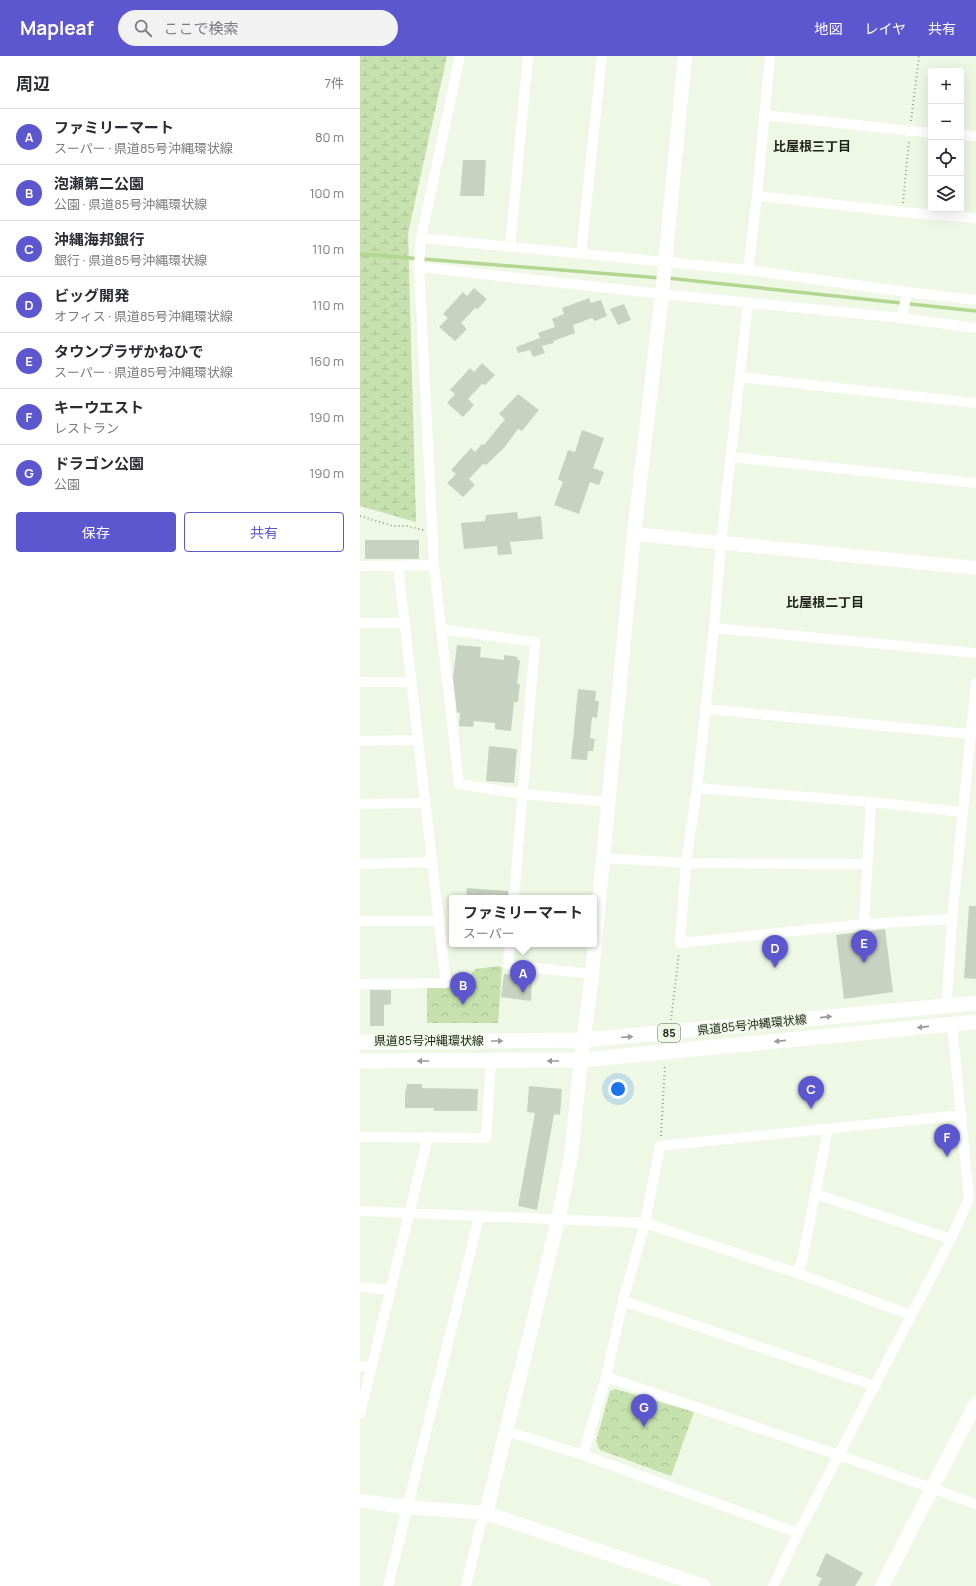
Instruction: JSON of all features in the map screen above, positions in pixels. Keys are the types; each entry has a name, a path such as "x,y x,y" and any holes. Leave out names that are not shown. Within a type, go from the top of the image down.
{"main road":[{"name":"県道85号沖縄環状線","path":"360,1042 584,1040 976,1003"},
{"name":"県道85号沖縄環状線","path":"360,1061 581,1060 976,1022"}],"street":[{"path":"460,56 421,238 419,267 434,565 459,784 523,794 609,802"},
{"path":"510,247 528,56"},
{"path":"581,254 602,56"},
{"path":"597,921 634,534 662,290 685,56"},
{"path":"748,270 757,196 770,56"},
{"path":"764,115 928,133"},
{"path":"964,135 976,136"},
{"path":"757,196 902,212 976,218"},
{"path":"421,238 581,254 664,266 748,270 976,300"},
{"path":"419,267 662,290 748,302 902,318 976,328"},
{"path":"902,318 907,292"},
{"path":"748,302 721,543 714,628 697,788 686,863 680,943 864,924 952,919"},
{"path":"739,377 976,403"},
{"path":"731,457 976,484"},
{"path":"634,534 976,568"},
{"path":"360,566 434,565"},
{"path":"360,984 446,983 424,803 398,566"},
{"path":"360,623 404,622"},
{"path":"714,628 976,653"},
{"path":"441,629 534,642 514,895"},
{"path":"360,682 411,682"},
{"path":"947,1005 952,919 976,683"},
{"path":"705,709 970,734"},
{"path":"360,741 417,740"},
{"path":"697,788 871,802 962,812"},
{"path":"864,924 871,802"},
{"path":"360,804 424,803"},
{"path":"603,858 686,863 867,864"},
{"path":"360,864 432,862"},
{"path":"360,921 439,921"},
{"path":"510,947 508,965 592,974"},
{"path":"466,1586 480,1527 486,1513 558,1220 571,1156 595,947"},
{"path":"773,1586 798,1533 874,1386 973,1200 952,1024"},
{"path":"360,1137 486,1138 491,1061"},
{"path":"583,1455 606,1377 623,1301 645,1223 660,1146 828,1130 962,1115"},
{"path":"797,1273 802,1261 828,1130"},
{"path":"360,1414 428,1137"},
{"path":"816,1194 951,1239"},
{"path":"360,1211 645,1223 797,1273 911,1315"},
{"path":"388,1586 479,1217"},
{"path":"360,1287 390,1290"},
{"path":"623,1301 874,1386"},
{"path":"360,1366 371,1367"},
{"path":"606,1377 839,1455 976,1504"},
{"path":"882,1586 976,1403"},
{"path":"506,1431 583,1455 798,1533"},
{"path":"360,1501 407,1507 486,1513 704,1586"}],"path":[{"path":"360,516 393,526 407,526 433,533"},
{"path":"670,1033 680,943"},
{"path":"660,1146 666,1052"}],"green space":[{"path":"360,56 447,56 408,233 416,522 360,506"},
{"path":"499,966 502,968 498,1023 427,1023 427,986 461,986 475,969"},
{"path":"615,1389 694,1412 671,1476 600,1450 596,1442 610,1391"}],"building":[{"path":"463,160 486,160 484,196 460,196"},
{"path":"474,288 487,299 478,309 475,308 461,323 467,329 455,341 439,327 448,318 443,314 463,292 467,296"},
{"path":"589,298 591,303 601,300 607,316 595,321 592,318 573,325 575,333 553,341 554,343 542,346 545,353 533,357 530,350 518,353 516,347 540,338 538,333 555,327 552,319 564,314 562,308"},
{"path":"624,304 631,320 618,325 610,309"},
{"path":"482,363 495,375 485,385 482,384 468,399 474,405 463,417 447,403 455,394 450,390 470,368 474,372"},
{"path":"518,394 539,410 522,431 518,429 504,448 486,465 483,464 469,479 475,485 463,497 447,483 456,474 451,470 471,448 475,452 482,444 484,445 505,419 499,414"},
{"path":"582,430 604,438 593,468 604,472 599,485 590,482 579,514 554,505 563,482 558,479 568,450 575,452"},
{"path":"517,512 518,519 541,516 543,539 510,542 512,554 498,555 497,546 464,549 461,523 485,521 486,515"},
{"path":"365,540 419,540 419,559 365,559"},
{"path":"457,645 481,647 480,657 504,660 504,655 518,657 517,660 520,660 517,684 520,684 518,702 514,702 511,731 495,729 495,723 474,721 473,727 459,726 460,713 457,713 453,677"},
{"path":"578,689 596,691 595,701 599,701 597,718 592,717 590,738 595,739 593,751 588,751 587,760 571,759"},
{"path":"489,746 517,749 514,783 486,781"},
{"path":"467,888 508,891 508,895 466,895"},
{"path":"969,906 976,906 976,979 964,978"},
{"path":"885,929 893,992 844,999 836,935"},
{"path":"504,974 532,977 531,1001 501,997"},
{"path":"370,990 391,990 391,1004 384,1005 384,1026 370,1026"},
{"path":"407,1084 422,1084 422,1088 478,1089 477,1111 434,1111 434,1108 405,1108 405,1093"},
{"path":"529,1086 562,1089 560,1115 554,1114 537,1210 518,1206 535,1113 527,1112"},
{"path":"826,1553 863,1573 855,1586 818,1586 822,1578 816,1576"}],"waterway":[{"path":"360,254 661,278"},
{"path":"667,278 976,311"}],"place":[{"name":"タウンプラザかねひで","path":"864,963"},
{"name":"ビッグ開発","path":"775,968"},
{"name":"ファミリーマート","path":"523,993"},
{"name":"泡瀬第二公園","path":"463,1005"},
{"name":"沖縄海邦銀行","path":"811,1109"},
{"name":"キーウエスト","path":"947,1157"},
{"name":"ドラゴン公園","path":"644,1427"}],"district":[{"name":"比屋根三丁目","path":"812,146"},
{"name":"比屋根二丁目","path":"825,602"}]}
